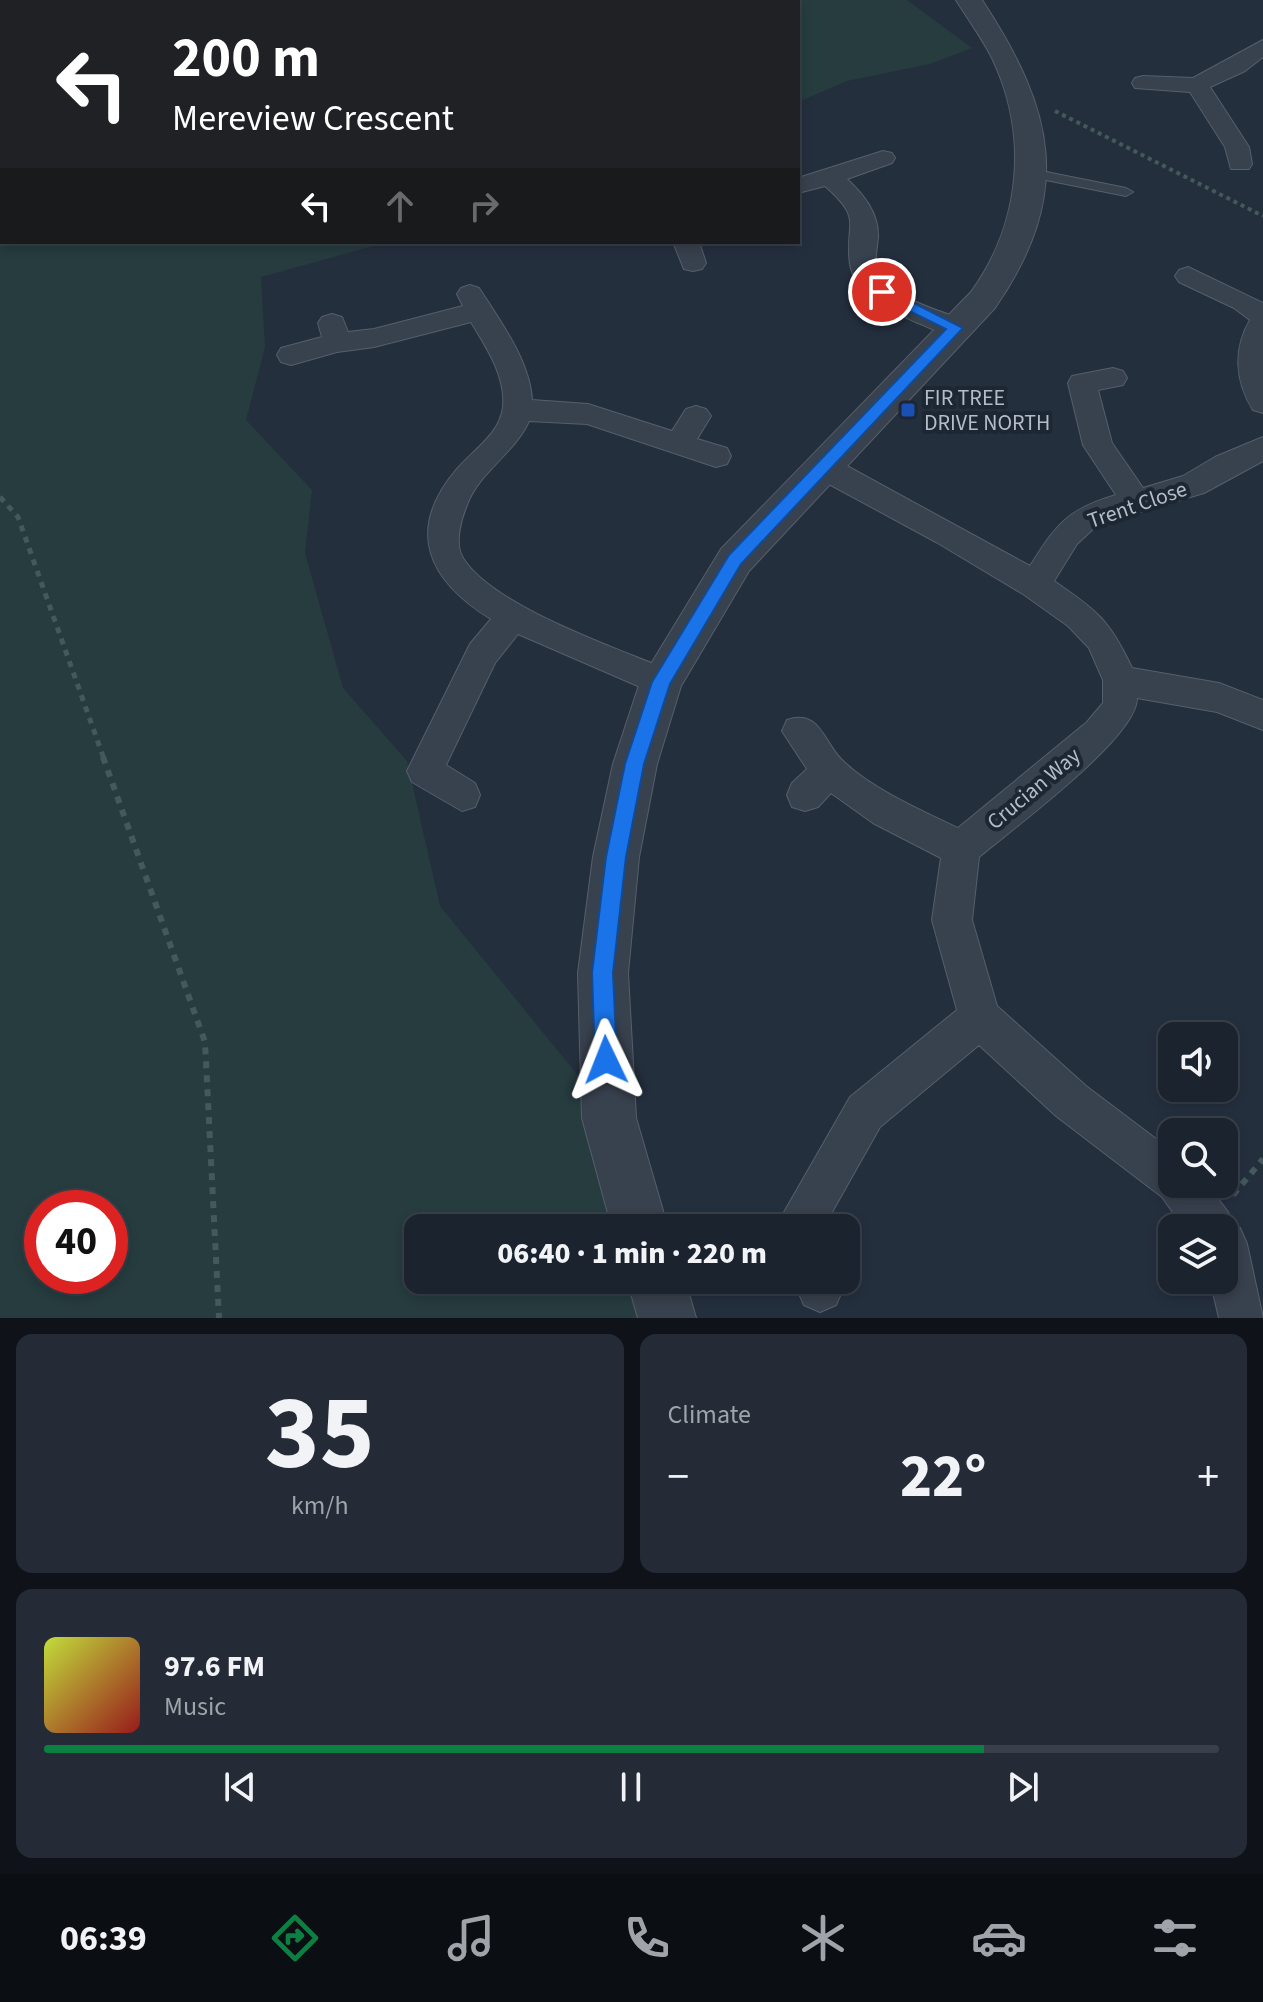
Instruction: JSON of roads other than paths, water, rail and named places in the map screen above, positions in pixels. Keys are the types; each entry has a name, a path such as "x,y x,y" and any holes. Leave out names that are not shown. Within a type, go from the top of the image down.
{"street":[{"path":"636,1214 609,1118 603,973 616,857 635,764 661,682 735,560 996,284 1015,251 1027,210 1031,173 1022,109 1011,69 969,0"},
{"path":"1143,83 1197,85 1237,66 1263,47"},
{"path":"1197,85 1238,155 1263,148"},
{"path":"800,185 883,158"},
{"path":"829,177 848,194 861,213 865,224 861,258 870,280 898,301 956,328"},
{"path":"1178,273 1244,302 1263,318 1251,339 1249,360 1263,403"},
{"path":"291,355 334,332 374,338 474,303 518,387 518,410 498,446 469,474 450,504 444,544 447,561 473,592 513,617 661,682"},
{"path":"1113,378 1069,378 1098,445 1136,501"},
{"path":"518,410 588,414 716,456"},
{"path":"679,444 696,416"},
{"name":"Trent Close","path":"1035,585 1066,535 1082,521 1099,512 1193,485 1263,448"},
{"path":"825,468 947,533 1035,585 1080,617 1102,640 1120,680 1219,698 1263,715"},
{"path":"462,795 425,771 482,654 513,617"},
{"name":"Crucian Way","path":"961,849 1100,733 1120,707 1120,680"},
{"path":"800,731 817,783 886,811 961,849 952,920 980,1018 1071,1101 1158,1168"},
{"path":"806,1214 865,1112 980,1018"},
{"path":"660,1294 667,1318"},
{"path":"1236,1294 1242,1318"}],"lane":[{"path":"1031,173 1126,192"}],"place":[{"name":"FIR TREE DRIVE NORTH","path":"908,410"}]}
